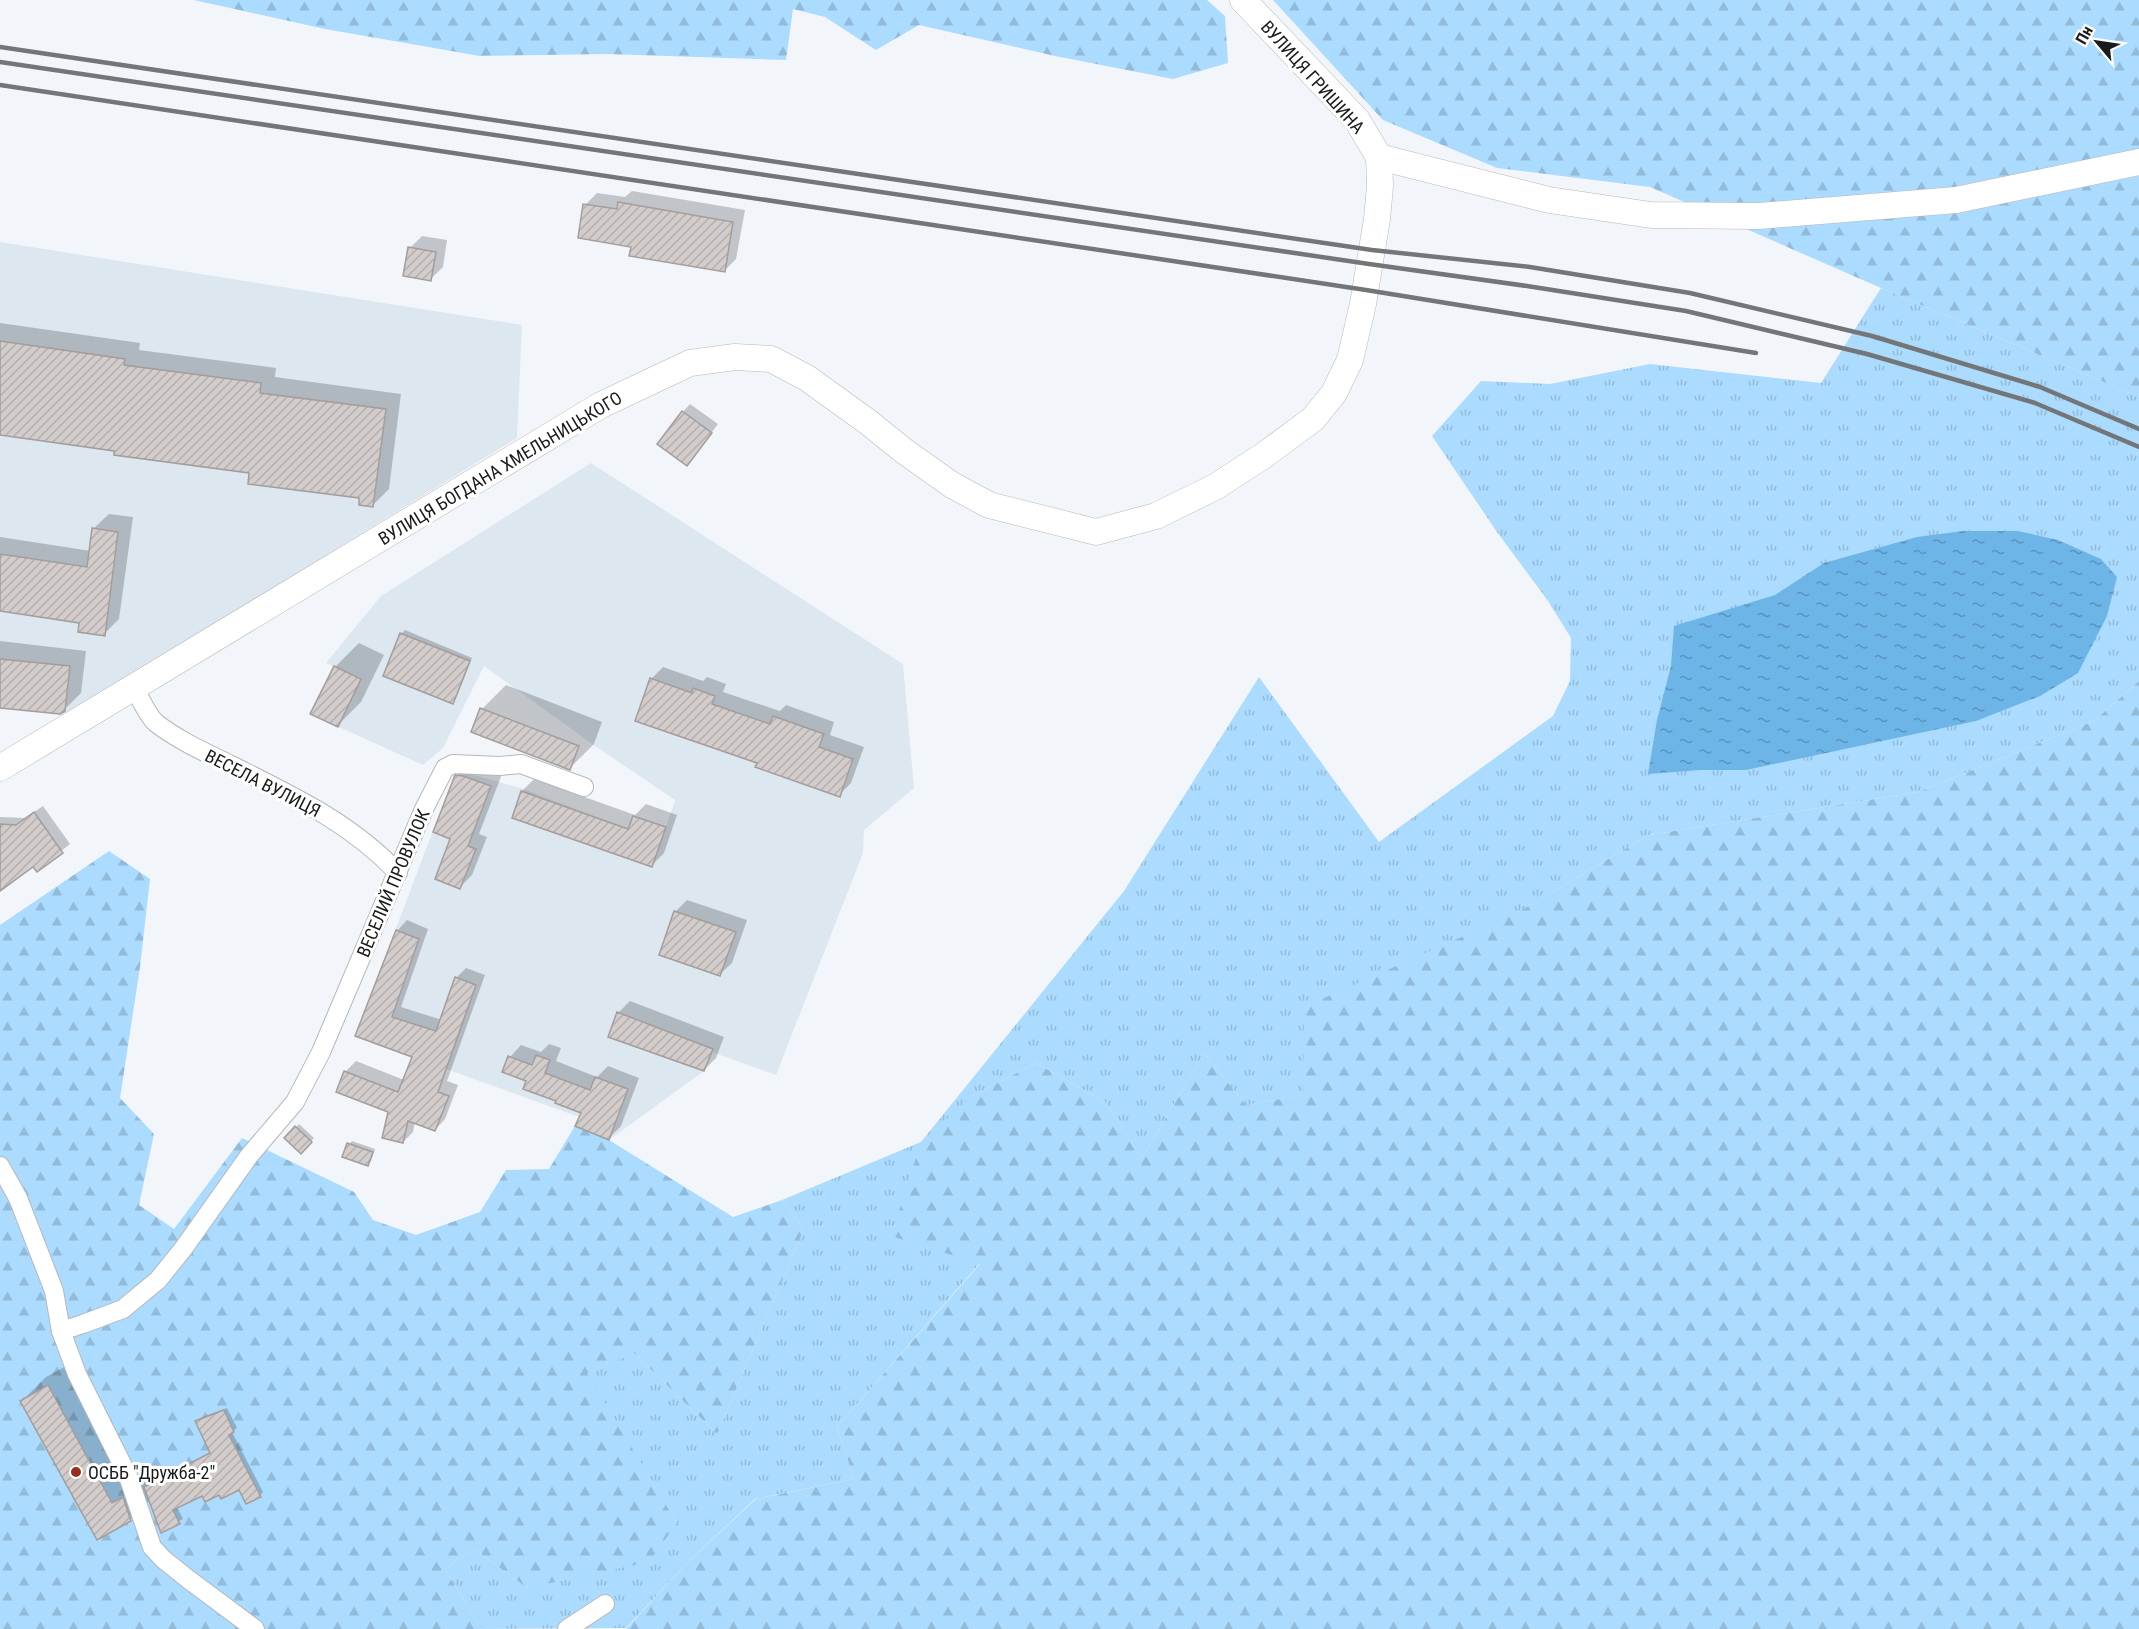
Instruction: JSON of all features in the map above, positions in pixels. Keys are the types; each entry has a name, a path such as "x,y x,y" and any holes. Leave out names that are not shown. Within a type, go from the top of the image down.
{"street":[{"name":"ВУЛИЦЯ ГРИШИНА","path":"1243,0 1357,120 1379,157 1380,186 1370,264"},
{"path":"1379,157 1549,200 1652,215 1675,216 1758,216 1956,200 2139,162"},
{"name":"ВУЛИЦЯ БОГДАНА ХМЕЛЬНИЦЬКОГО","path":"0,768 602,405 690,363 735,357 771,359 807,378 913,458 952,485 989,505 1096,532 1156,516 1215,487 1263,456 1313,419 1334,393 1350,360 1370,264"},
{"name":"ВЕСЕЛА ВУЛИЦЯ","path":"134,688 154,722 192,746 301,800 345,826 377,851 398,873"},
{"name":"ВЕСЕЛИЙ ПРОВУЛОК","path":"61,1331 123,1309 158,1280 183,1249 249,1156 295,1102 321,1052 424,809 445,768 453,764 500,766 522,764 584,787"},
{"path":"0,1166 18,1198 54,1291 61,1331 77,1374 128,1476 152,1547 163,1559 255,1629"},
{"path":"567,1629 605,1604"}],"shaded area":[{"path":"0,242 522,325 517,438 65,715 0,708"},
{"path":"591,463 903,664 914,788 864,830 863,853 776,1075 712,1052 704,1071 609,1140 575,1126 579,1117 355,1036 456,770 521,788 627,829 633,816 666,827 675,800 484,666 443,748 423,765 310,714 333,666 326,663 381,596"}],"green space":[{"path":"194,0 1207,0 1225,16 1228,63 1173,79 1055,56 919,25 876,50 825,17 793,9 786,60 607,54 480,56 325,29"},
{"path":"1273,0 2139,0 2139,397 1650,187 1497,168 1383,120"},
{"path":"1881,288 2139,397 2139,681 2094,721 1918,792 1649,835 1518,912 1304,1095 1246,1105 1204,1053 1142,1158 1105,1102 1036,1063 972,1096 980,1263 837,1427 854,1479 755,1499 688,1562 626,1628 481,1629 445,1569 474,1549 527,1588 677,1523 586,1373 634,1353 717,1434 804,1229 782,1200 921,1142 1124,891 1259,677 1379,842 1553,716 1570,681 1571,638 1548,601 1497,532 1432,436 1481,381 1550,384 1650,364 1821,383"},
{"path":"2139,681 2139,1629 626,1629 688,1562 756,1499 854,1479 837,1427 980,1264 891,1236 921,1142 972,1096 1036,1063 1105,1102 1142,1158 1204,1053 1246,1105 1303,1095 1304,1007 1518,912 1649,835 1918,792 2094,721"},
{"path":"109,851 150,879 140,967 120,1098 154,1134 139,1205 174,1229 242,1138 354,1192 373,1220 416,1235 480,1212 506,1170 549,1169 575,1126 609,1140 733,1217 782,1200 804,1229 717,1434 634,1353 587,1373 677,1523 649,1562 527,1588 474,1549 445,1569 481,1629 0,1629 0,925"}],"water":[{"path":"1963,531 2018,531 2058,540 2101,559 2117,577 2107,616 2078,673 2040,696 1976,721 1746,770 1700,770 1648,774 1657,720 1671,666 1674,626 1775,595 1824,563 1917,537"}],"building":[{"path":"618,202 733,222 725,272 629,256 631,247 578,238 583,204 617,209"},
{"path":"408,247 436,252 431,281 403,276"},
{"path":"0,341 125,359 124,365 261,383 260,393 386,409 373,507 359,505 359,498 248,484 249,473 114,455 114,451 0,435"},
{"path":"682,411 712,433 687,466 657,444"},
{"path":"92,528 118,532 105,636 78,632 79,623 0,611 0,554 87,567"},
{"path":"400,633 470,661 453,704 383,676"},
{"path":"0,659 70,666 65,711 60,714 0,708"},
{"path":"334,666 361,679 338,727 310,714"},
{"path":"650,678 692,693 693,688 715,696 712,704 770,724 773,716 824,734 819,747 853,759 840,797 755,767 757,763 635,721"},
{"path":"480,708 579,746 570,770 471,732"},
{"path":"455,775 491,786 468,846 476,849 460,889 435,879 450,839 433,832"},
{"path":"521,791 628,829 633,816 666,827 652,867 512,818"},
{"path":"34,812 63,853 37,872 33,867 0,891 0,824 16,825"},
{"path":"674,911 736,932 720,976 659,955"},
{"path":"396,930 419,939 392,1017 436,1031 455,977 476,985 438,1092 449,1096 435,1131 408,1121 403,1143 382,1138 388,1112 336,1092 344,1071 398,1092 412,1057 355,1036"},
{"path":"617,1012 713,1049 704,1071 608,1037"},
{"path":"536,1055 550,1060 545,1073 590,1090 595,1077 628,1089 609,1140 575,1126 581,1113 523,1089 526,1081 502,1072 508,1056 532,1065"},
{"path":"295,1126 312,1142 301,1154 284,1138"},
{"path":"347,1143 373,1152 368,1166 342,1157"},
{"name":"ОСББ \"Дружба-2\"","path":"48,1385 112,1503 123,1497 131,1521 97,1540 20,1401"},
{"path":"224,1410 234,1432 229,1435 261,1497 246,1504 239,1490 221,1499 219,1495 205,1502 202,1496 173,1510 180,1524 161,1533 144,1487 210,1453 195,1421"}],"railway":[{"path":"0,47 1372,250 1530,267 1690,293 1872,336 2040,387 2139,429"},
{"path":"0,62 1686,311 1867,354 2035,403 2139,447"},
{"path":"0,85 1366,290 1756,353"}],"place":[{"name":"ОСББ \"Дружба-2\"","path":"76,1472"}]}
